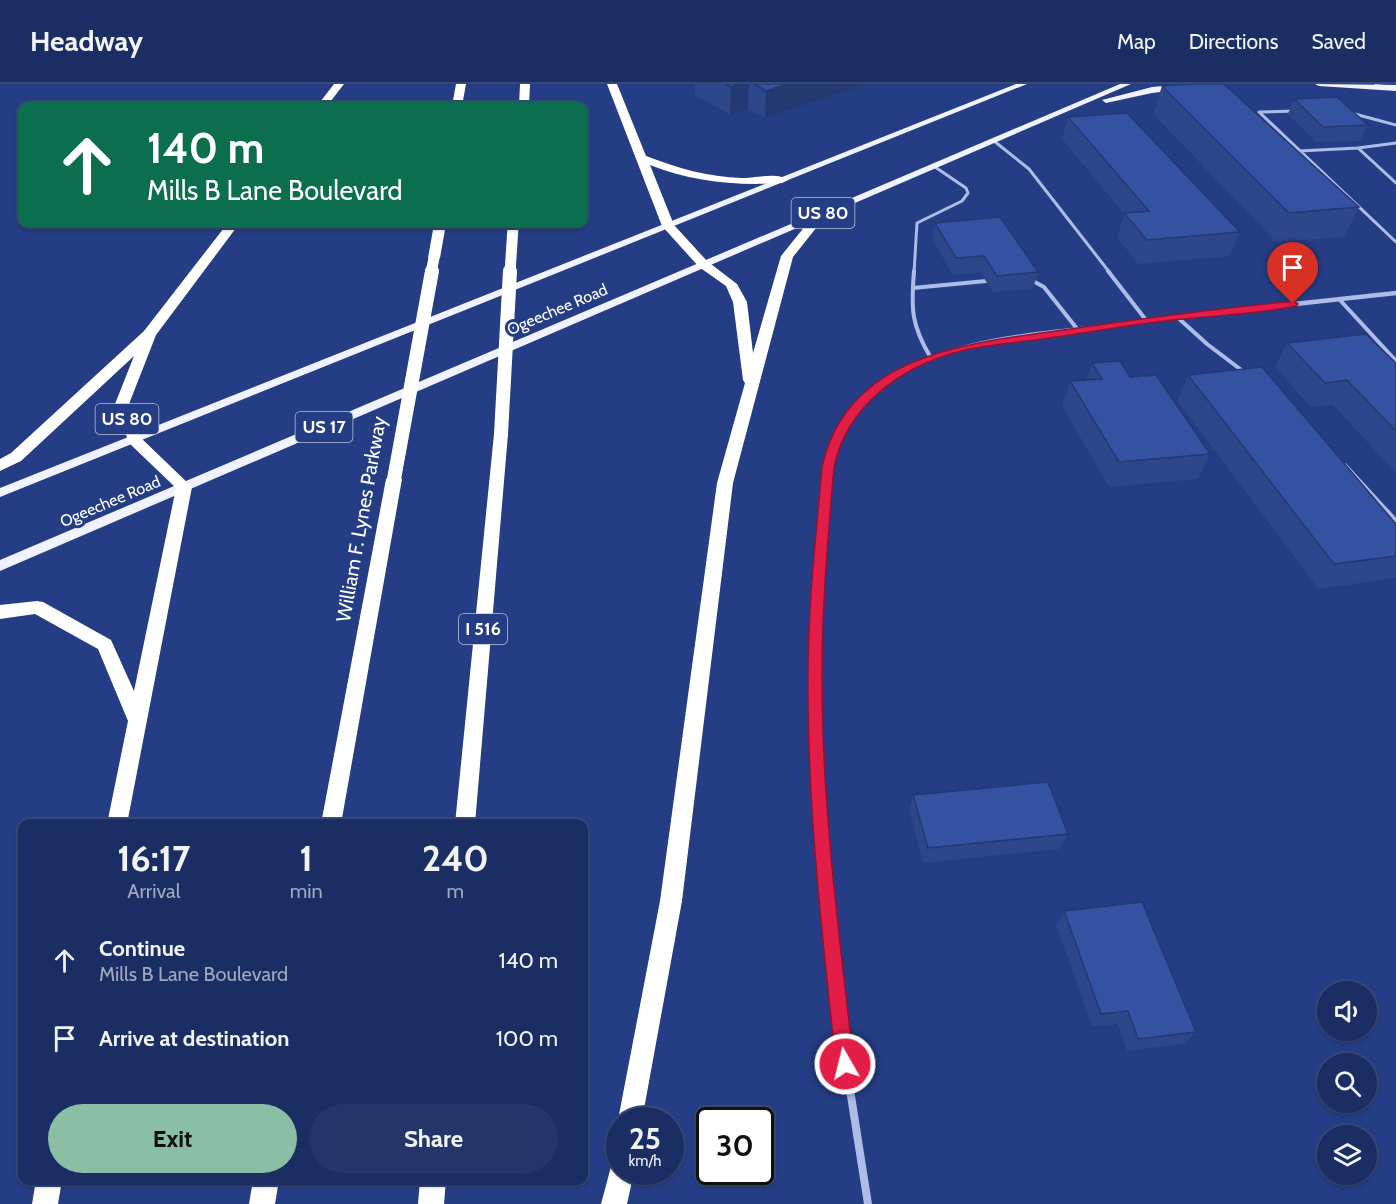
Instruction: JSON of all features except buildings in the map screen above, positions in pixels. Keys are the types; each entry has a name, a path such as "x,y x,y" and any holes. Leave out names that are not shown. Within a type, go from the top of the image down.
{"highway":[{"path":"325,102 339,84"},
{"path":"459,102 461,84"},
{"path":"524,102 525,84"},
{"path":"612,84 668,226 704,264 731,284 740,302 752,391"},
{"path":"641,158 697,178 748,182 782,180"},
{"path":"632,1107 671,901 725,483 752,391 787,256 822,213"},
{"path":"0,466 16,458 149,334 230,228"},
{"name":"William F. Lynes Parkway","path":"332,819 439,228"},
{"name":"I 516","path":"465,819 501,434 513,228"},
{"name":"US 80","path":"149,334 122,404 134,440 184,487"},
{"path":"118,819 184,487"},
{"path":"0,612 37,607 105,645 137,720"},
{"path":"45,1204 48,1185"},
{"path":"262,1204 265,1185"},
{"path":"431,1204 433,1185"},
{"path":"615,1204 619,1185"}],"main road":[{"name":"Ogeechee Road","path":"0,493 1023,84"},
{"name":"Ogeechee Road","path":"0,567 1127,84"},
{"path":"1066,110 1152,90 1211,84"},
{"path":"1319,84 1396,87"},
{"path":"1377,84 1396,87"}],"street":[{"path":"868,1204 842,1043 828,926 822,853 815,677 816,602 828,467 832,446 843,424 857,405 876,387 931,357 982,344 1176,316 1396,293"}],"lane":[{"path":"1305,111 1259,112 1395,240"},
{"path":"1351,113 1396,125"},
{"path":"994,141 1029,169 1146,320"},
{"path":"1299,150 1358,148 1396,143"},
{"path":"1358,148 1396,183"},
{"path":"931,357 917,335 912,301 917,223 962,201 968,193 966,188 935,167"},
{"path":"1026,278 1044,287 1078,330"},
{"path":"913,288 986,281"},
{"path":"1339,299 1396,362"},
{"path":"1176,316 1207,344 1252,378"},
{"path":"1344,464 1396,522"}],"route":[{"path":"845,1064 828,926 822,853 815,677 816,602 828,467 832,446 843,424 857,405 876,387 931,357 958,349 1176,316 1293,304"}]}
